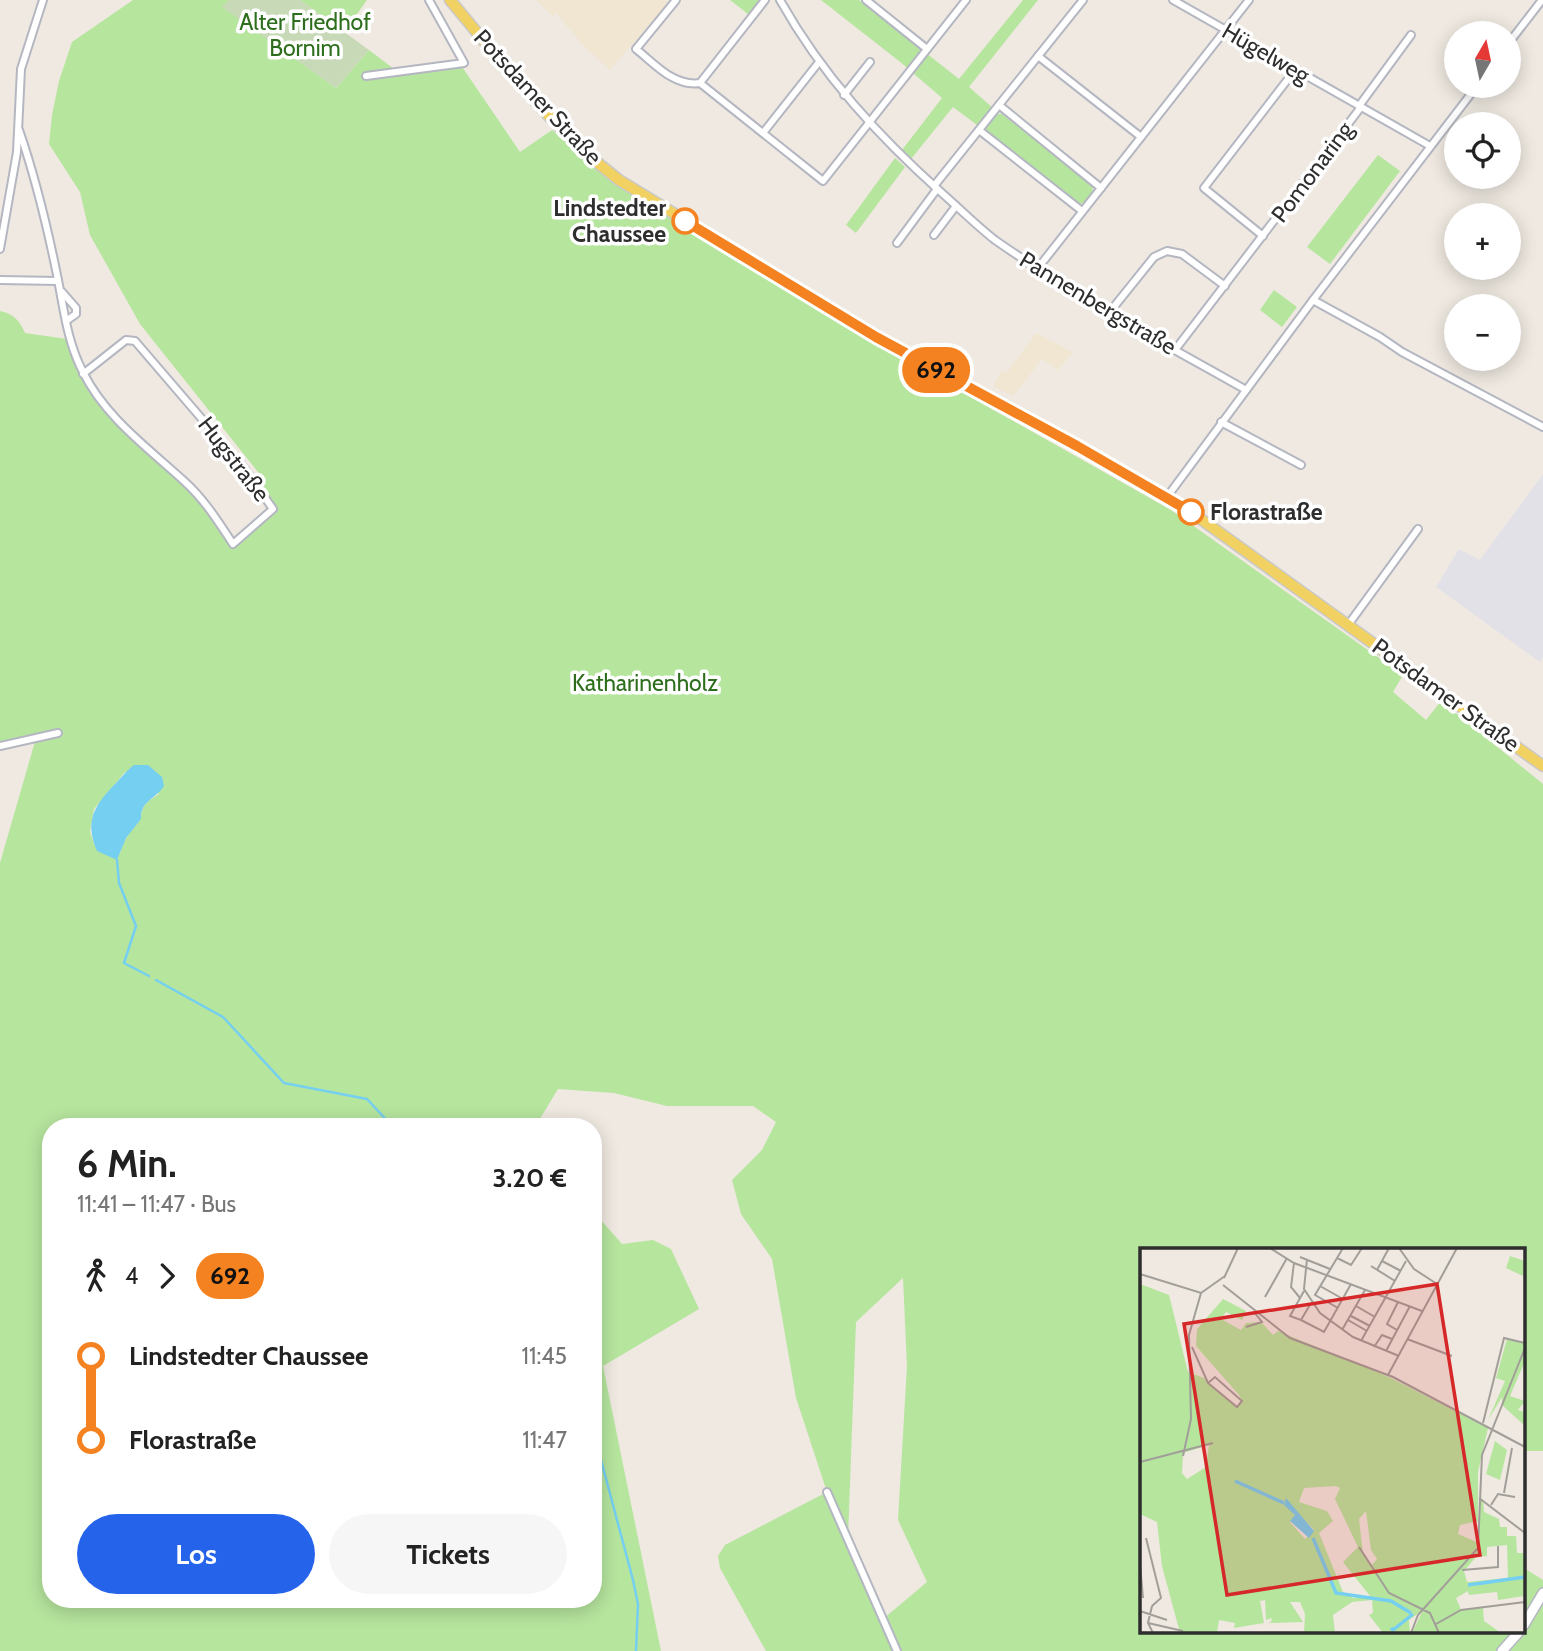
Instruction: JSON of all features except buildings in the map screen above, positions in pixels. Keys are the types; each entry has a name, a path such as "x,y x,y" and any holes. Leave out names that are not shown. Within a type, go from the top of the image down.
{"main road":[{"name":"Potsdamer Straße","path":"450,0 571,139 602,167 636,191 876,337 1167,497 1543,766"}],"street":[{"name":"Hugstraße","path":"0,249 16,159 21,69 43,0"},
{"name":"Potsdamer Straße","path":"366,76 464,63 429,0"},
{"path":"676,0 636,49 674,79 687,84 699,83 823,181 966,0"},
{"path":"699,83 765,0"},
{"name":"Pannenbergstraße","path":"780,0 819,62 844,95 936,188 993,238 1109,313 1246,390"},
{"path":"866,0 927,49"},
{"path":"897,243 979,130 1083,0"},
{"name":"Hügelweg","path":"1173,0 1430,146"},
{"path":"1038,268 1249,0"},
{"path":"1521,27 1541,1"},
{"path":"1360,107 1411,35"},
{"path":"1038,56 1141,137"},
{"path":"763,133 819,62"},
{"path":"844,95 870,62"},
{"name":"Pomonaring","path":"1264,236 1205,188 1295,70"},
{"path":"1167,497 1312,300 1468,98"},
{"path":"999,106 1101,188"},
{"name":"Pomonaring","path":"1175,350 1360,107"},
{"name":"Hugstraße","path":"19,130 41,204 72,345 83,374 103,403 131,433 185,482 210,509 233,544 273,509 244,468 135,341 126,340 83,374"},
{"path":"979,130 1082,211"},
{"path":"934,235 956,206"},
{"path":"1109,313 1154,257 1167,251 1182,254 1224,286"},
{"path":"0,280 58,281"},
{"name":"Hugstraße","path":"60,290 76,308 76,314 66,321"},
{"path":"1312,300 1414,359 1543,427"},
{"path":"1221,422 1301,465"},
{"name":"Potsdamer Straße","path":"1348,625 1418,529"},
{"path":"0,747 58,733"},
{"path":"827,1492 897,1651"},
{"path":"1526,1622 1543,1593"},
{"path":"1502,1651 1517,1634"}],"shaded area":[{"path":"536,0 665,0 668,3 610,70 582,44 556,13 553,16"},
{"path":"1036,333 1073,352 1058,370 1042,359 1013,396 993,386 1001,372 1008,371"},
{"path":"1543,474 1543,657 1540,662 1436,587 1459,549 1480,560"}],"green space":[{"name":"Katharinenholz","path":"133,0 229,0 223,7 336,88 369,50 394,69 458,61 520,152 552,130 616,184 873,342 1171,510 1403,675 1393,692 1426,720 1441,701 1543,784 1543,1451 1526,1451 1526,1248 1140,1248 1140,1634 1526,1634 1526,1569 1543,1580 1543,1651 766,1651 720,1568 718,1556 725,1545 827,1492 796,1398 772,1259 741,1214 732,1180 762,1150 776,1122 753,1106 667,1106 614,1093 558,1089 540,1118 42,1118 42,1608 602,1608 602,1221 622,1244 653,1240 671,1249 699,1309 603,1366 661,1651 0,1651 0,863 36,738 0,746 0,311 16,319 25,333 67,339 83,374 103,403 185,482 233,543 273,509 258,472 140,324 90,235 80,192 49,144 59,81 72,42","holes":["125,772 159,794 144,807 141,819 125,840 120,854 95,846 90,832 94,809","903,1278 907,1366 898,1520 927,1582 883,1619 848,1538 856,1322"]},
{"name":"Alter Friedhof Bornim","path":"229,0 300,0 369,50 336,88 222,7"},
{"path":"300,0 367,0 344,32"},
{"path":"730,0 759,0 748,14"},
{"path":"821,0 859,0 959,79 1023,0 1038,0 969,87 993,108 977,125 953,107 911,159 902,150 942,98"},
{"path":"998,114 1002,114 1092,184 1093,193 1085,203 1077,204 987,133 986,128"},
{"path":"1378,155 1400,171 1330,264 1307,247"},
{"path":"895,158 905,167 856,233 846,225"},
{"path":"1274,290 1297,307 1282,327 1260,310"}],"water":[{"path":"134,765 148,765 162,777 164,786 143,808 141,819 126,838 117,860 97,851 92,832 93,815 107,793"}],"waterway":[{"path":"117,860 119,883 136,926 124,963 149,976"},
{"path":"156,980 223,1017 284,1083 367,1099 385,1118"},
{"path":"602,1464 638,1604 636,1651"}],"bus line":[{"name":"692","path":"685,221 876,337 1077,446 1191,512"}],"place":[{"name":"Lindstedter Chaussee","path":"685,221"},
{"name":"Florastraße","path":"1191,512"}]}
